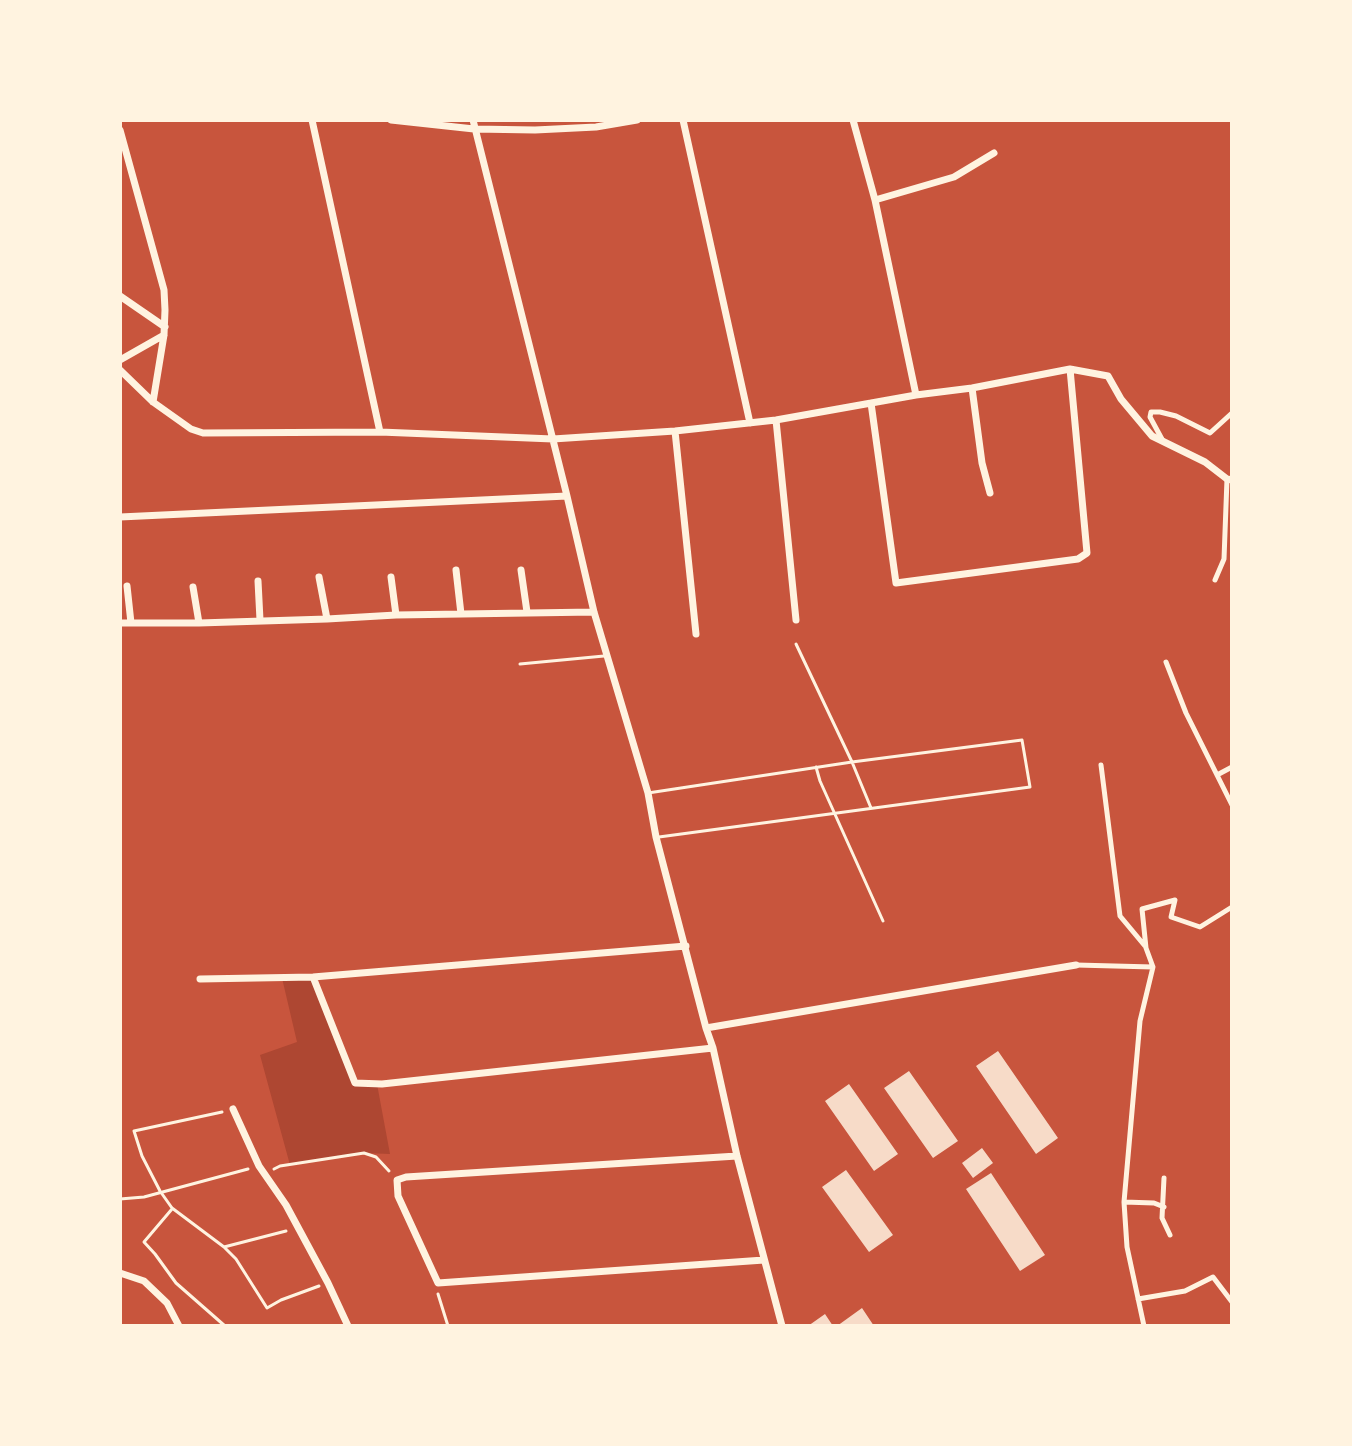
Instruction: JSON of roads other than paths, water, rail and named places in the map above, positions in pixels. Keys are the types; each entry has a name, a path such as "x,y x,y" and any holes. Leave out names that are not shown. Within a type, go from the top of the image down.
{"street":[{"path":"312,120 380,432"},
{"path":"391,120 535,130 596,127 637,120"},
{"path":"683,120 750,423"},
{"path":"853,120 875,200 916,395"},
{"path":"474,124 594,612 648,793 656,837 713,1048 737,1156 782,1326"},
{"path":"120,130 164,290 164,331 153,402"},
{"path":"875,200 954,177 994,153"},
{"path":"120,296 164,331"},
{"path":"120,360 164,331"},
{"path":"871,403 896,583 1078,559 1087,553 1070,369"},
{"path":"120,370 153,402 191,429 203,433 380,432 553,439 776,420 1070,369 1108,376 1121,399 1152,436 1205,462 1230,479 1224,559 1215,580"},
{"path":"972,388 982,463 990,493"},
{"path":"1163,442 1150,417 1151,412 1176,416 1210,433 1232,413"},
{"path":"776,420 796,620"},
{"path":"675,431 696,634"},
{"path":"120,517 567,496"},
{"path":"456,570 461,614"},
{"path":"521,570 527,612"},
{"path":"319,577 327,619"},
{"path":"391,577 396,615"},
{"path":"258,581 260,620"},
{"path":"127,586 131,623"},
{"path":"193,587 199,623"},
{"path":"120,623 594,612"},
{"path":"1166,662 1186,713 1232,805"},
{"path":"1101,765 1120,916 1146,948"},
{"path":"1217,775 1232,767"},
{"path":"1144,1326 1127,1247 1124,1202 1140,1021 1153,967 1146,948 1142,909 1175,900 1171,917 1200,927 1232,907"},
{"path":"200,979 313,977 686,946"},
{"path":"706,1028 1076,965 1153,967"},
{"path":"313,977 355,1083 382,1084 713,1048"},
{"path":"233,1109 259,1166 286,1205 348,1326"},
{"path":"737,1156 406,1177 397,1180 398,1196 438,1283 764,1260"},
{"path":"1164,1178 1162,1218 1170,1235"},
{"path":"1124,1202 1154,1203 1164,1207"},
{"path":"120,1273 144,1281 167,1303 179,1326"},
{"path":"1138,1299 1185,1291 1213,1277 1232,1302"}],"lane":[{"path":"796,644 871,808"},
{"path":"520,664 606,656"},
{"path":"648,793 1022,740 1030,787 656,837"},
{"path":"816,767 883,921"}]}
